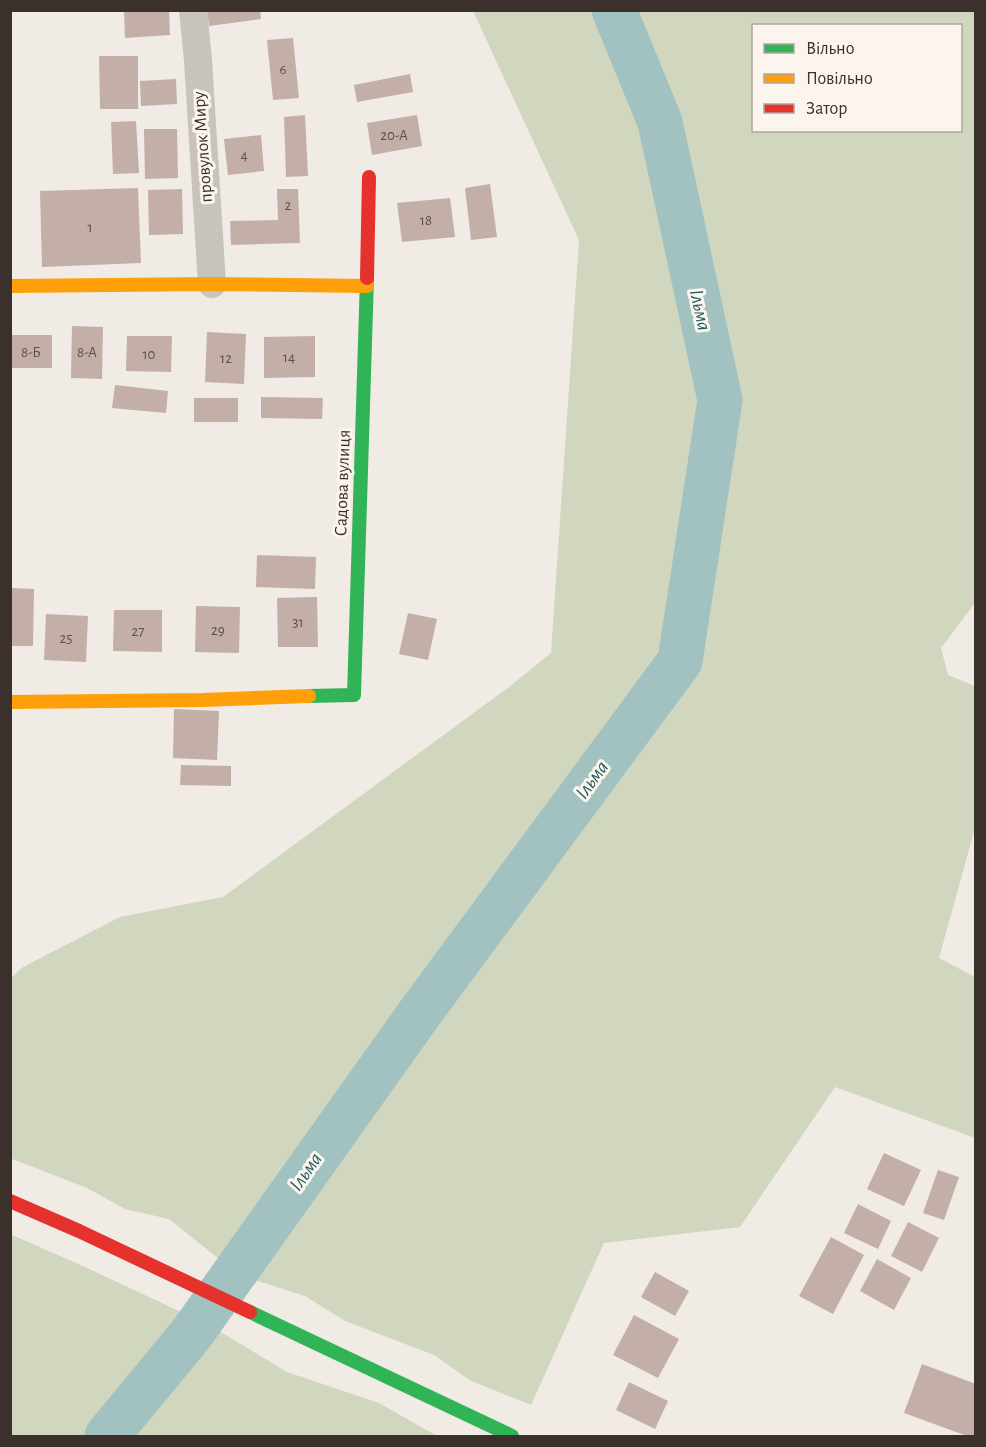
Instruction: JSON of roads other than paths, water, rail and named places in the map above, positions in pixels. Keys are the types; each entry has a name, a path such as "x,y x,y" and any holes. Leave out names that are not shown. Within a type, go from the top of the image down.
{"street":[{"name":"провулок Миру","path":"193,10 212,284"},
{"path":"10,286 212,284 368,286 369,177"},
{"name":"Садова вулиця","path":"10,702 203,700 354,695 368,286"},
{"path":"10,1202 79,1232 512,1437"}],"waterway":[{"name":"Ільма","path":"107,1436 192,1333 419,1014 680,661 720,400 660,122 614,10"}]}
